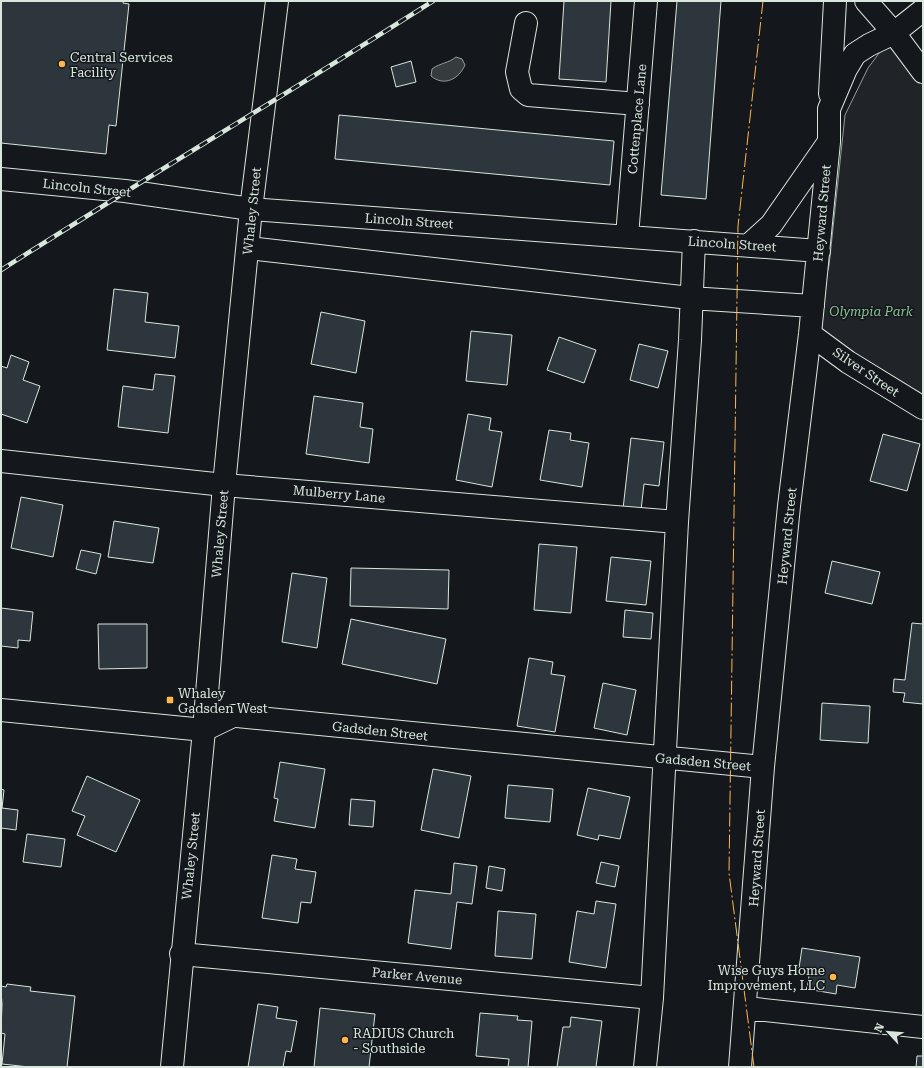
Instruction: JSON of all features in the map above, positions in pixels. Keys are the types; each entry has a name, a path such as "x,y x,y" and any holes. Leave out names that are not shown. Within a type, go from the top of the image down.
{"street":[{"name":"Whaley Street","path":"172,1067 181,954 204,730 224,485 251,209 277,1"},
{"name":"Cottenplace Lane","path":"627,236 646,1"},
{"path":"829,109 835,1"},
{"path":"866,1 894,33 923,72"},
{"name":"Heyward Street","path":"740,1067 746,1008 763,767 789,506 819,251 829,142 829,109 846,69 855,54 869,45 894,33 923,10"},
{"path":"526,22 518,72 521,89 528,95 638,104"},
{"path":"749,245 771,225 829,142"},
{"name":"Lincoln Street","path":"1,179 125,191 251,209 819,251"},
{"path":"645,1067 652,998 666,759 677,522 690,340 690,298 694,241"},
{"path":"248,248 690,298 813,306"},
{"name":"Silver Street","path":"810,334 854,366 923,408"},
{"name":"Mulberry Lane","path":"1,461 224,485 677,522"},
{"path":"1,710 204,730"},
{"name":"Gadsden Street","path":"204,730 233,716 237,716 666,759 763,767"},
{"name":"Parker Avenue","path":"181,954 652,998"},
{"path":"746,1008 923,1027"}],"green space":[{"name":"Olympia Park","path":"894,33 923,67 923,408 810,334 829,266 845,115 868,68"}],"shaded area":[{"path":"456,57 462,59 465,65 455,78 441,81 431,76 432,69"}],"building":[{"name":"Central Services Facility","path":"1,1 123,1 123,3 129,4 116,126 109,125 106,154 1,143"},
{"path":"564,1 611,1 606,82 559,79"},
{"path":"677,1 721,1 706,199 661,195"},
{"path":"411,61 416,82 396,87 391,67"},
{"path":"339,115 614,141 610,185 335,159"},
{"path":"114,289 148,293 145,322 179,326 175,358 107,350"},
{"path":"321,312 365,321 356,373 311,364"},
{"path":"471,331 512,335 507,385 466,381"},
{"path":"559,337 596,350 584,383 547,370"},
{"path":"639,344 668,351 658,388 630,380"},
{"path":"11,355 29,362 23,380 40,386 27,423 1,414 1,366 7,368"},
{"path":"155,374 175,376 168,433 118,427 123,386 153,390"},
{"path":"314,396 363,403 360,427 373,429 369,463 306,454"},
{"path":"468,414 491,418 489,430 502,432 492,487 456,480"},
{"path":"549,430 571,433 570,440 589,443 582,487 540,480"},
{"path":"883,434 920,444 907,491 870,481"},
{"path":"631,438 664,442 659,486 644,484 641,510 623,509"},
{"path":"21,497 63,505 53,557 11,548"},
{"path":"114,521 159,528 153,563 108,557"},
{"path":"539,544 577,547 571,613 534,610"},
{"path":"81,550 101,554 96,574 76,569"},
{"path":"611,557 651,561 646,605 606,601"},
{"path":"832,561 880,572 872,604 825,593"},
{"path":"351,568 449,570 448,609 350,606"},
{"path":"292,573 327,578 317,648 282,642"},
{"path":"1,608 33,612 30,641 18,640 18,648 1,646"},
{"path":"625,610 653,613 651,639 623,637"},
{"path":"351,619 446,639 437,684 342,664"},
{"path":"912,623 923,624 923,704 903,702 905,693 893,692 894,679 905,680"},
{"path":"98,624 147,624 147,668 99,669"},
{"path":"529,658 553,662 551,674 565,676 555,732 517,726"},
{"path":"603,683 636,690 627,735 594,728"},
{"path":"822,703 870,706 868,743 820,740"},
{"path":"280,762 325,769 315,828 274,821 278,799 274,798"},
{"path":"433,769 471,776 459,838 421,830"},
{"path":"87,776 140,800 116,852 77,835 85,816 72,811"},
{"path":"508,785 553,789 550,822 505,818"},
{"path":"588,788 630,797 620,839 599,835 598,840 577,835"},
{"path":"1,789 4,790 2,808 18,810 16,830 1,828"},
{"path":"351,799 375,801 373,827 349,825"},
{"path":"27,834 65,839 61,867 23,862"},
{"path":"272,855 297,859 295,869 316,872 311,903 301,902 298,923 262,918"},
{"path":"601,862 619,866 615,887 596,883"},
{"path":"454,863 477,866 472,904 457,902 451,949 408,943 415,890 451,894"},
{"path":"489,866 505,869 502,891 486,888"},
{"path":"596,901 616,904 606,968 569,962 577,911 594,914"},
{"path":"498,911 536,914 532,959 495,956"},
{"name":"Wise Guys Home Improvement, LLC","path":"802,948 860,957 855,988 837,985 836,994 807,989 810,969 799,968"},
{"path":"7,984 31,987 30,991 75,996 67,1067 29,1067 2,1064 5,1034 1,1033 1,986 6,987"},
{"path":"258,1004 278,1007 276,1018 297,1021 291,1052 286,1051 283,1067 248,1067"},
{"name":"RADIUS Church - Southside","path":"320,1008 375,1014 369,1067 314,1067"},
{"path":"480,1013 518,1016 517,1020 532,1021 528,1067 508,1067 509,1059 476,1056"},
{"path":"571,1017 602,1021 596,1067 557,1067 563,1027 570,1027"},
{"path":"917,1056 923,1056 923,1067 916,1067"}],"railway":[{"path":"1,270 433,1"}],"power":[{"path":"754,1067 729,873 738,226 763,1"}],"place":[{"name":"Central Services Facility","path":"62,64"},
{"name":"Whaley Gadsden West","path":"170,700"},
{"name":"Wise Guys Home Improvement, LLC","path":"833,977"},
{"name":"RADIUS Church - Southside","path":"345,1040"}]}
